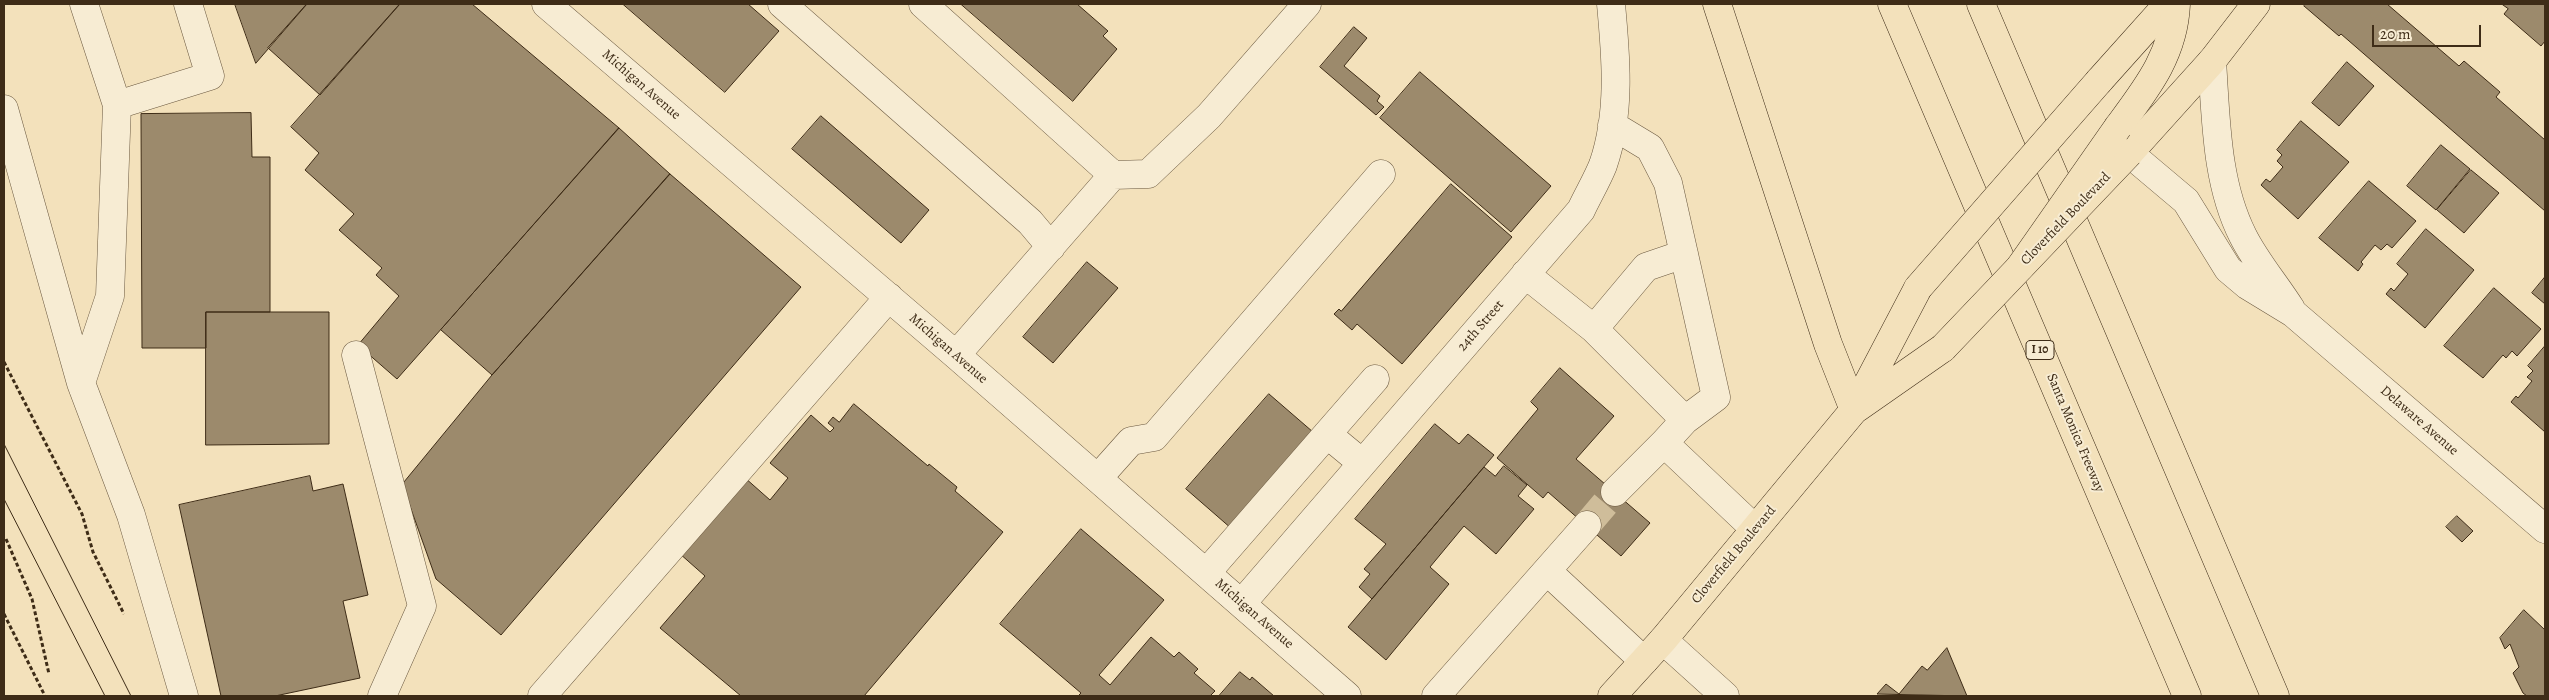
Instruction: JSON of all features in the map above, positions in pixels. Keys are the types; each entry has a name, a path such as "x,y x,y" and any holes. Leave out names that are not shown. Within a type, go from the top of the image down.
{"main road":[{"path":"1717,4 1828,344 1854,410"},
{"name":"Santa Monica Freeway","path":"1892,4 2187,696"},
{"path":"1981,4 2275,696"},
{"name":"Cloverfield Boulevard","path":"1612,696 1664,640 1854,410 1918,288 2168,4"},
{"path":"2020,267 2163,62 2171,41 2176,4"},
{"name":"Cloverfield Boulevard","path":"1854,410 1943,348 2129,153 2212,61 2256,4"}],"street":[{"path":"81,383 110,296 117,104 84,4"},
{"path":"117,104 210,76 188,4"},
{"name":"Michigan Avenue","path":"546,4 956,355 1347,696"},
{"path":"782,4 1030,222 1051,247"},
{"path":"923,4 1113,175 1148,174 1209,116 1307,4"},
{"name":"24th Street","path":"1242,604 1581,210 1603,165 1612,125 1617,73 1611,4"},
{"name":"Delaware Avenue","path":"2212,61 2218,146 2230,200 2250,248 2293,313"},
{"path":"4,109 81,383 131,515 184,696"},
{"path":"1612,125 1650,148 1668,183 1716,397 1685,420 1664,444 1615,492"},
{"name":"Delaware Avenue","path":"2129,153 2186,201 2228,269 2247,285 2293,313 2545,529"},
{"path":"1098,478 1131,441 1154,437 1381,174"},
{"path":"956,355 1113,175"},
{"path":"1594,329 1646,267 1684,254"},
{"path":"1525,274 1594,329 1685,420"},
{"path":"542,696 889,298"},
{"path":"356,355 422,606 382,696"},
{"path":"1207,572 1375,379"},
{"path":"1327,434 1362,463"},
{"path":"1664,444 1755,529"},
{"path":"1436,696 1586,525"},
{"path":"1546,571 1644,661"},
{"path":"1664,640 1725,696"}],"path":[{"path":"4,362 82,514 93,552 127,620"},
{"path":"6,539 32,599 49,674"},
{"path":"4,614 45,696"}],"building":[{"path":"235,4 307,4 256,63"},
{"path":"307,4 400,4 320,95 268,48"},
{"path":"400,4 472,4 619,128 397,379 358,345 399,296 376,275 382,268 339,230 354,214 305,170 319,153 291,127"},
{"path":"623,4 748,4 779,31 725,92"},
{"path":"961,4 1077,4 1108,31 1103,36 1117,49 1073,101"},
{"path":"2306,4 2387,4 2459,66 2464,61 2500,92 2496,97 2545,140 2545,211 2341,34 2339,36 2304,6"},
{"path":"2502,4 2545,4 2545,41 2541,46 2504,14 2508,9"},
{"path":"1354,27 1367,38 1344,66 1380,96 1377,101 1384,107 1376,115 1320,67"},
{"path":"2347,62 2374,86 2339,126 2312,103"},
{"path":"1420,72 1551,186 1511,232 1380,118"},
{"path":"251,113 252,157 270,157 270,312 206,312 206,348 142,348 141,114"},
{"path":"821,116 929,210 901,243 792,149"},
{"path":"2301,121 2349,162 2298,219 2261,185 2266,179 2270,182 2283,167 2277,161 2282,155 2277,150"},
{"path":"619,128 670,174 492,375 441,330"},
{"path":"2441,145 2470,169 2436,210 2407,186"},
{"path":"2471,170 2499,193 2464,233 2437,210"},
{"path":"670,174 801,287 501,635 436,579 406,495 399,488 492,375"},
{"path":"2369,181 2416,221 2392,248 2387,244 2381,250 2375,245 2361,262 2363,264 2358,271 2319,238"},
{"path":"1451,184 1512,237 1402,364 1357,324 1352,330 1334,314 1339,309 1341,311"},
{"path":"2426,229 2474,270 2425,328 2386,294 2391,288 2394,291 2408,274 2397,264"},
{"path":"1087,262 1118,288 1053,363 1023,337"},
{"path":"2545,277 2545,304 2532,293"},
{"path":"2494,288 2541,329 2517,356 2512,351 2506,358 2503,355 2483,378 2444,346"},
{"path":"206,312 329,312 329,444 206,445"},
{"path":"2545,346 2545,432 2511,402 2516,396 2518,398 2532,381 2527,377 2533,371 2528,366"},
{"path":"1560,368 1614,416 1576,459 1650,523 1621,556 1548,492 1543,498 1497,458 1538,409 1531,402"},
{"path":"1269,394 1313,432 1232,529 1186,489"},
{"path":"854,404 928,466 929,464 957,487 955,491 1003,532 864,696 741,696 660,628 705,576 679,553 744,477 770,500 788,478 770,463 811,415 830,432 834,428 828,423 833,417 839,422"},
{"path":"1435,424 1459,444 1468,434 1494,455 1372,599 1359,587 1370,574 1364,569 1386,544 1355,519"},
{"path":"1504,466 1527,485 1518,496 1534,509 1496,554 1464,526 1430,567 1449,584 1386,660 1348,627 1484,467 1495,476"},
{"path":"310,476 313,491 343,484 368,595 343,601 360,678 275,696 221,696 179,505"},
{"path":"2457,516 2473,531 2462,542 2446,527"},
{"path":"1081,529 1164,600 1099,675 1110,685 1151,637 1174,657 1179,652 1198,669 1194,673 1215,691 1210,696 1078,696 1081,693 1000,624"},
{"path":"2524,610 2545,630 2545,696 2527,696 2523,693 2513,673 2519,667 2510,644 2505,649 2500,638"},
{"path":"1947,648 1967,696 1877,694 1886,684 1899,694 1922,666 1927,670"},
{"path":"1240,672 1250,680 1252,677 1274,696 1219,696"}],"tunnel":[{"path":"1587,525 1615,492"}],"tram line":[{"path":"4,444 131,696"},
{"path":"4,499 105,696"}]}
